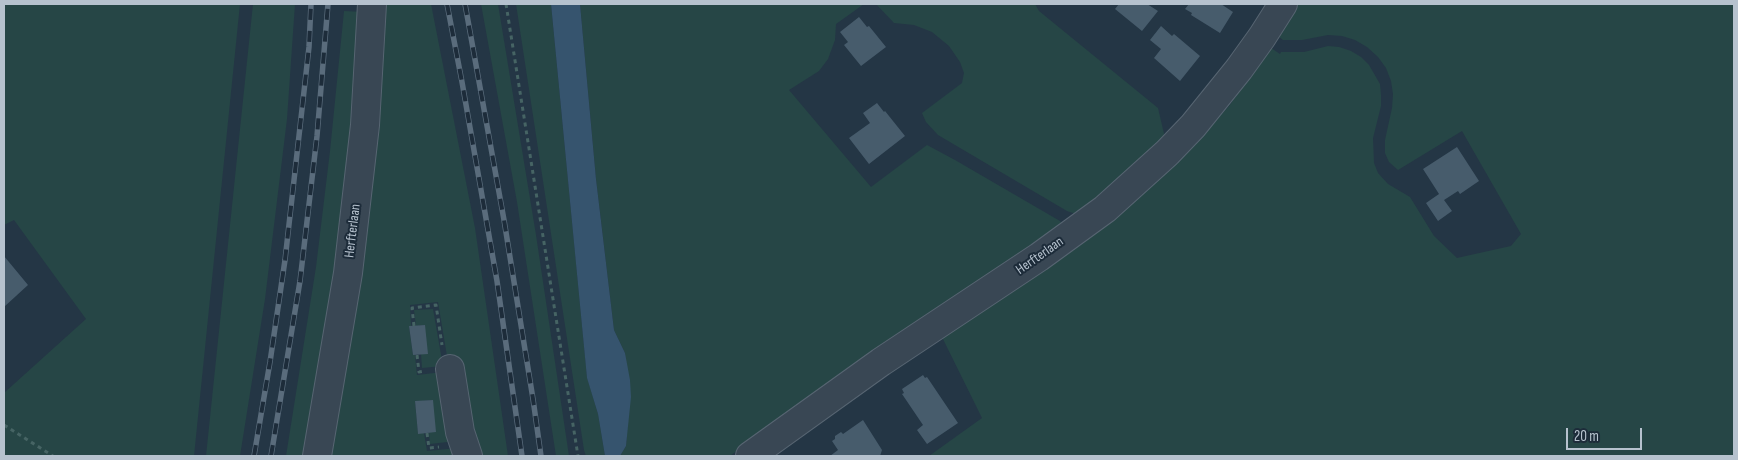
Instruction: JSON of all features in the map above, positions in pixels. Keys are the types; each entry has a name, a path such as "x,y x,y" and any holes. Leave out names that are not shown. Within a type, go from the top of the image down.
{"street":[{"name":"Herfterlaan","path":"317,456 349,263 365,126 372,4"},
{"name":"Herfterlaan","path":"750,456 881,362 1039,257 1080,228 1117,198 1167,153 1210,106 1262,37 1282,4"},
{"path":"450,369 460,432 468,456"}],"path":[{"path":"506,4 578,456"},
{"path":"414,326 412,308 436,305 445,363 450,369"},
{"path":"418,355 419,368"},
{"path":"4,425 53,456"},
{"path":"427,433 428,444"}],"green space":[{"path":"4,4 240,4 194,456 4,456 4,393 86,319 14,220 4,225"},
{"path":"253,4 295,4 287,119 265,299 240,456 206,456"},
{"path":"380,4 431,4 475,228 508,456 475,456 448,362 438,302 410,305 411,326 409,327 417,375 443,372 456,441 430,444 432,400 415,402 418,433 424,433 427,451 458,448 461,456 325,456"},
{"path":"481,4 498,4 536,235 569,456 556,456 517,202"},
{"path":"516,4 551,4 587,377 598,414 605,456 586,456 584,450"},
{"path":"580,4 864,4 836,24 835,40 828,59 819,71 789,90 871,187 927,145 1060,221 1063,226 767,428 730,456 620,456 626,446 628,419 625,353 614,330 596,179"},
{"path":"876,4 1035,4 1039,11 1158,108 1165,138 1079,215 1067,211 938,135 926,122 922,113 962,83 964,73 960,62 949,46 932,32 914,25 894,23"},
{"path":"1298,4 1734,4 1734,456 929,456 982,418 941,335 1011,293 1082,244 1134,202 1199,139 1229,106 1271,48 1280,54 1281,52 1304,52 1328,46 1339,47 1361,57 1369,65 1380,84 1381,95 1381,106 1373,138 1374,163 1378,173 1388,184 1410,197 1434,236 1457,258 1511,246 1521,234 1462,131 1398,170 1389,162 1385,153 1385,140 1393,94 1386,68 1367,47 1355,40 1342,36 1328,35 1302,40 1283,40 1278,36"},
{"path":"344,11 364,12 357,124 310,456 286,456 316,267"},
{"path":"433,309 443,366 422,368 421,354 425,325 416,326 414,310"}],"water":[{"path":"551,4 580,4 596,179 614,330 625,353 630,380 631,397 626,446 620,456 605,456 598,414 587,378"}],"building":[{"path":"1119,4 1147,4 1158,11 1142,31 1115,9"},
{"path":"1189,4 1221,4 1233,12 1220,33 1191,15 1192,13 1185,9"},
{"path":"859,17 886,47 861,66 844,45 848,42 840,32"},
{"path":"1161,26 1172,36 1174,34 1200,56 1180,81 1154,58 1161,49 1150,40"},
{"path":"877,103 905,136 869,164 849,138 870,123 863,113"},
{"path":"1457,147 1479,181 1460,194 1458,191 1444,200 1452,211 1438,221 1426,203 1439,194 1423,169"},
{"path":"4,256 28,285 4,307"},
{"path":"425,325 428,354 413,355 409,326"},
{"path":"923,375 925,378 927,377 958,423 927,444 917,430 923,425 902,394 904,393 902,389"},
{"path":"433,400 436,432 418,434 415,401"},
{"path":"863,420 882,450 880,456 830,456 838,450 832,441 835,439 835,436 841,432 843,434"}],"railway":[{"path":"254,456 285,260 309,47 311,4"},
{"path":"271,456 300,281 317,136 328,4"},
{"path":"447,4 497,281 522,456"},
{"path":"465,4 504,220 541,456"}]}
